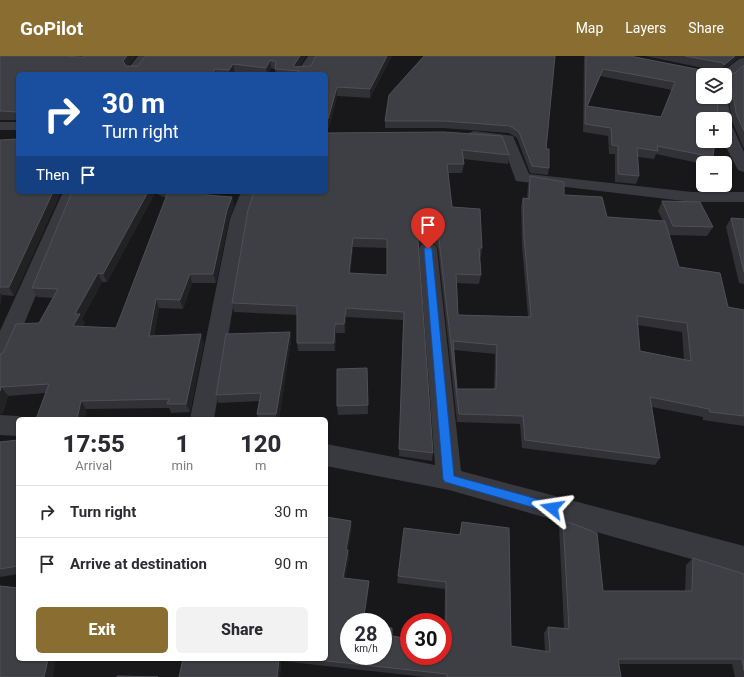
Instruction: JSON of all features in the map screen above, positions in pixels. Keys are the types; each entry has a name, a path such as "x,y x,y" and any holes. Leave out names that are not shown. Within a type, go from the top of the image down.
{"street":[{"path":"134,70 145,56"},
{"path":"304,72 314,56"},
{"path":"732,71 744,62"},
{"path":"0,126 16,126"},
{"path":"732,130 744,135"},
{"path":"457,135 508,139 522,178 692,197 744,197"},
{"path":"732,142 744,167"},
{"path":"0,356 70,194"},
{"path":"202,417 239,219 248,194"},
{"path":"428,249 449,479"},
{"path":"0,425 16,426"},
{"path":"328,455 449,479 744,560"}],"building":[{"path":"0,56 127,56 123,61 126,66 138,66 145,56 300,56 294,67 311,66 316,56 387,56 370,89 337,87 328,119 328,72 298,72 299,71 275,69 276,62 270,60 266,68 233,64 229,70 215,69 214,72 16,72 16,112 0,111"},
{"path":"424,56 555,56 546,149 549,149 549,168 532,166 519,132 510,126 444,121 385,121 389,95"},
{"path":"586,56 630,56 696,69 696,104 717,104 718,112 696,112 696,148 714,148 713,156 657,146 658,151 637,148 639,176 618,174 618,146 612,145 611,128 585,124","holes":["603,69 675,82 661,117 587,106"]},
{"path":"685,56 735,56 724,65 723,63"},
{"path":"744,65 744,131 736,113 732,88 732,74"},
{"path":"444,132 502,136 509,155 462,150 464,164 447,164 452,207 480,209 482,248 479,248 481,275 456,274 458,315 531,317 524,237 523,198 529,199 530,176 564,182 564,195 602,197 607,217 665,221 679,267 720,273 728,307 744,310 744,416 710,412 709,409 650,397 660,458 525,440 523,416 459,414 439,240 436,235 428,233 421,235 418,240 433,453 399,449 404,312 346,308 344,324 335,324 334,343 297,343 297,306 232,303 248,210 253,194 328,194 328,133","holes":["353,238 387,239 387,275 349,273","637,316 687,323 691,361 640,351","453,341 497,345 496,389 457,389"]},
{"path":"16,139 16,194 52,194 9,287 0,287 0,140"},
{"path":"71,194 147,194 103,274 98,273 75,314 80,314 73,326 116,328 167,194 206,194 232,197 227,210 213,274 190,274 180,300 156,299 149,336 201,334 186,404 167,404 169,399 81,401 77,417 37,417 49,384 1,387 0,391 0,354 3,353 16,324 39,323 58,289 32,288"},
{"path":"662,201 700,202 713,227 673,226"},
{"path":"731,218 744,219 744,272"},
{"path":"290,332 276,414 257,414 261,393 216,395 226,334"},
{"path":"367,368 368,405 337,406 337,369"},
{"path":"16,440 16,566 0,569 0,442"},
{"path":"328,517 351,521 343,578 369,581 364,613 340,613 340,662 327,661"},
{"path":"563,520 597,533 603,591 692,591 693,558 744,574 744,671 742,659 618,659 621,677 447,677 447,674 364,665 392,665 392,636 400,637 400,665 452,665 452,613 446,613 446,582 398,576 404,528 460,535 462,522 509,528 511,646 550,652 548,627 569,629"},
{"path":"0,586 16,588 16,661 48,661 44,677 0,677"},
{"path":"183,661 279,661 277,677 179,677"},
{"path":"117,676 158,677 117,677"}],"route":[{"path":"428,249 449,479 552,508"}]}
